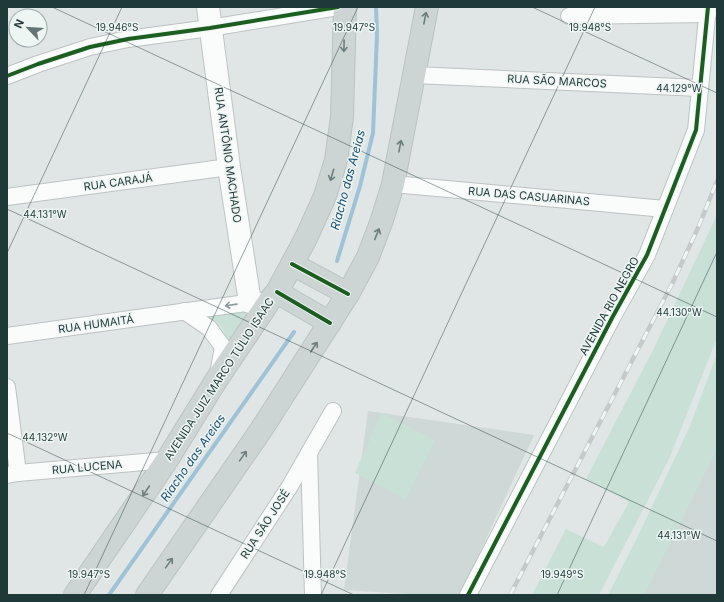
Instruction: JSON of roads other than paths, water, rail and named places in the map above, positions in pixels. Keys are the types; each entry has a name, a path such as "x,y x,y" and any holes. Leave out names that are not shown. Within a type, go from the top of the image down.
{"main road":[{"name":"AVENIDA JUIZ MARCO TÚLIO ISAAC","path":"75,595 167,460 265,298 292,264 306,238 325,196 336,160 342,117 344,7"},
{"path":"147,595 261,430 348,294 368,257 382,220 393,184 427,7"},
{"path":"292,264 348,294"},
{"path":"265,298 330,323"}],"street":[{"path":"7,76 90,47 128,39 209,18 338,7"},
{"path":"569,16 708,10"},
{"name":"AVENIDA RIO NEGRO","path":"468,595 612,318 647,255 696,130 708,10"},
{"name":"RUA ANTÔNIO MACHADO","path":"209,18 229,167 265,298"},
{"name":"RUA SÃO MARCOS","path":"414,74 700,88"},
{"name":"RUA CARAJÁ","path":"7,197 229,167"},
{"name":"RUA DAS CASUARINAS","path":"393,184 665,209"},
{"name":"RUA HUMAITÁ","path":"7,336 265,298"},
{"path":"184,311 209,328 222,347 217,379"},
{"path":"7,387 13,474"},
{"name":"RUA SÃO JOSÉ","path":"219,595 290,486 333,411"},
{"path":"309,453 313,595"},
{"name":"RUA LUCENA","path":"13,474 167,460"}],"waterway":[{"name":"Riacho das Areias","path":"337,261 360,186 373,133 377,35 376,7"},
{"name":"Riacho das Areias","path":"109,595 294,332"}],"railway":[{"path":"510,595 672,284 698,228 717,181"}]}
